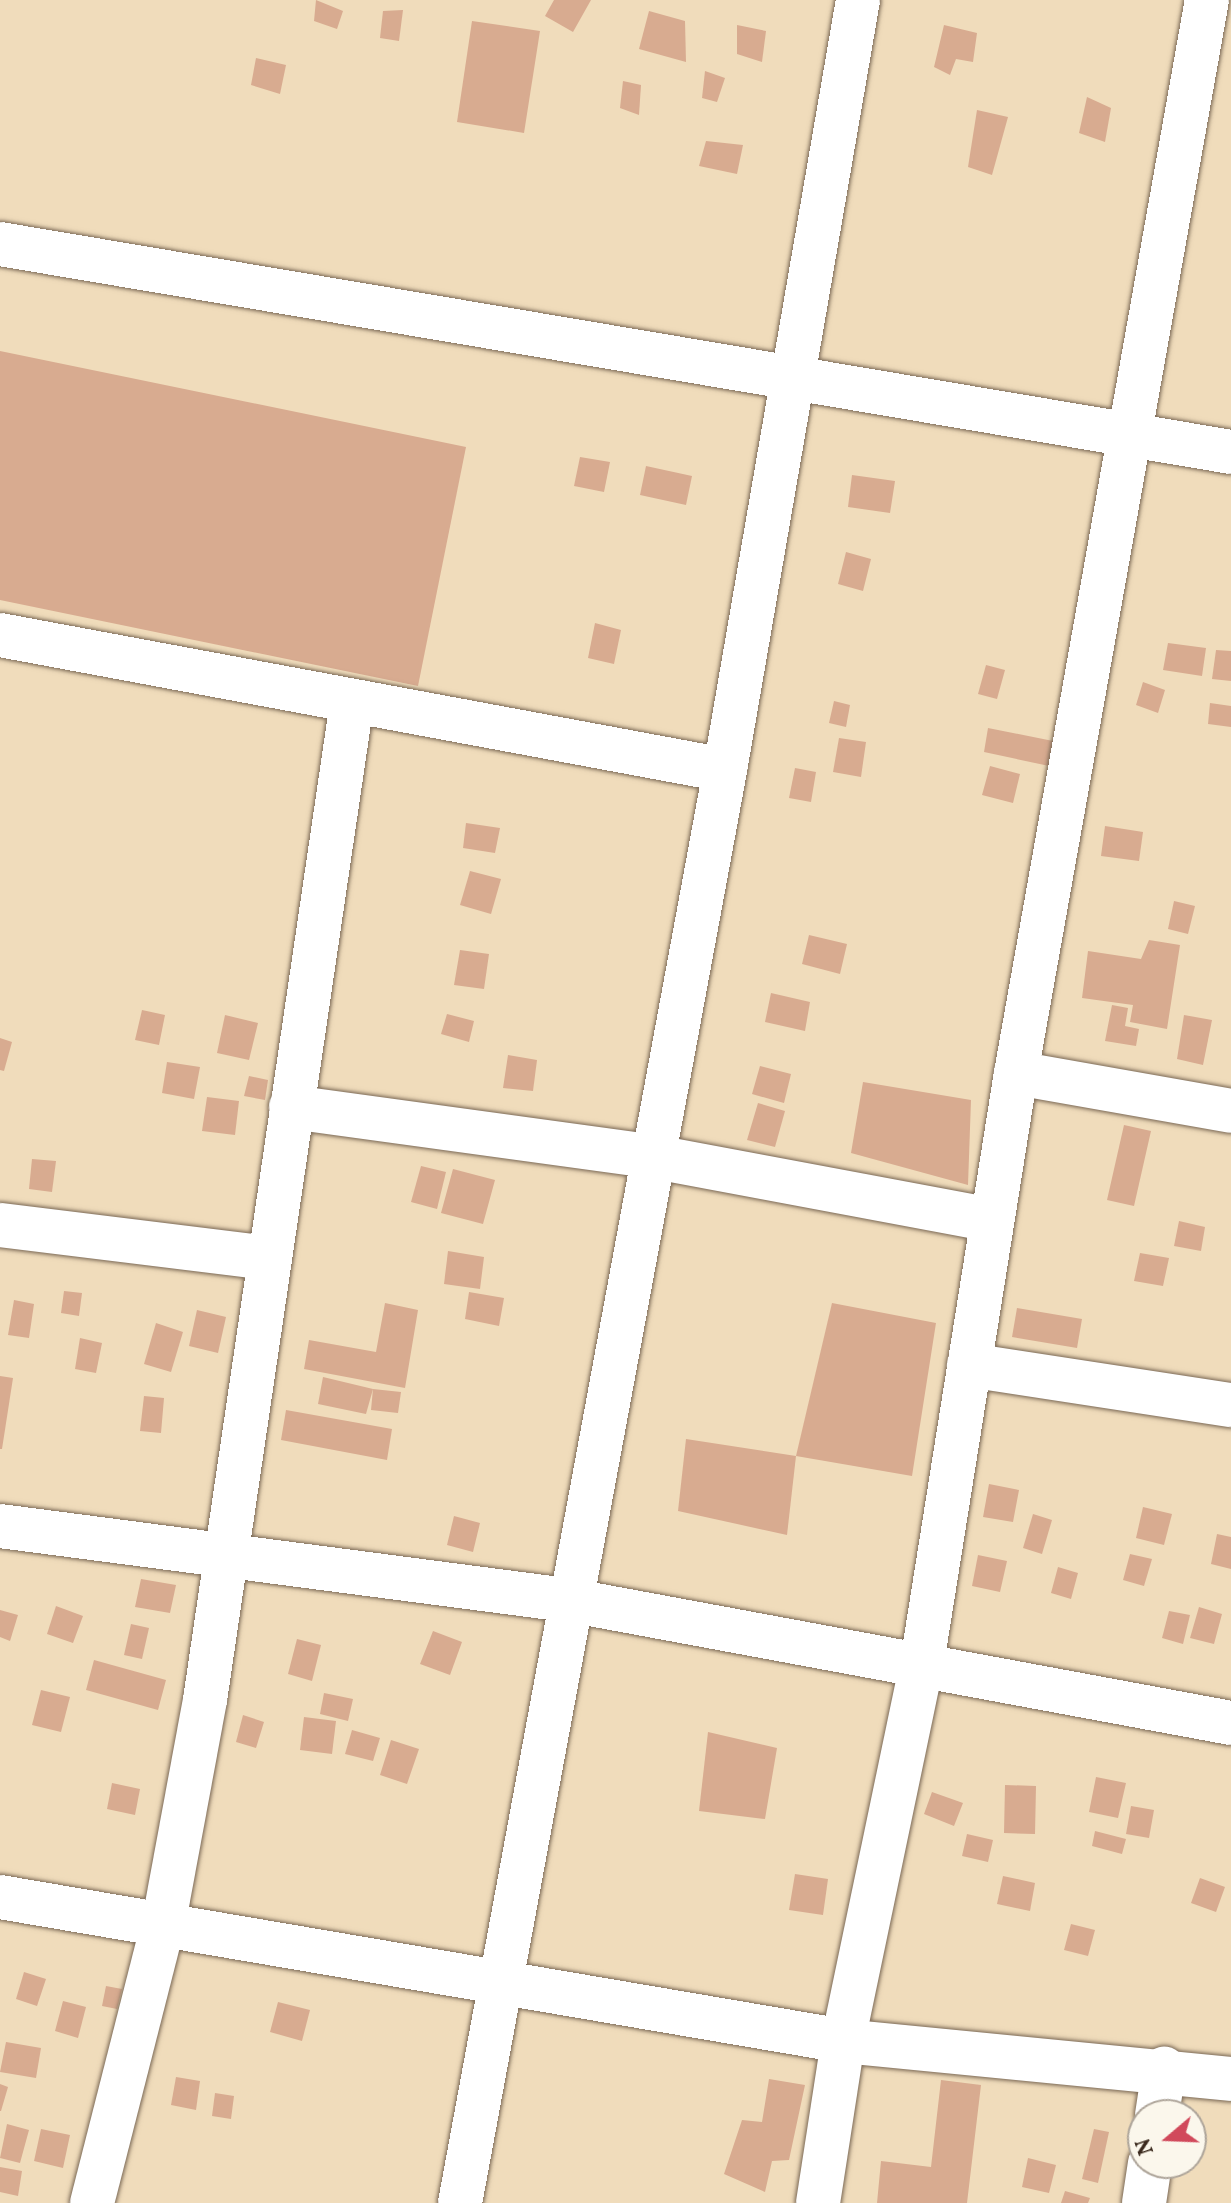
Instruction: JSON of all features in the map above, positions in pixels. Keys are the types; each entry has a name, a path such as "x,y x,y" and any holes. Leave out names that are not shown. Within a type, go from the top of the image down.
{"street":[{"path":"460,2203 498,1988 574,1601 725,770 796,374 858,0"},
{"path":"818,2203 843,2041 922,1663 991,1220 1128,433 1213,68 1207,0"},
{"path":"0,244 796,374 1231,452"},
{"path":"0,635 725,770"},
{"path":"92,2203 164,1921 224,1557 352,702"},
{"path":"1016,1073 1231,1111"},
{"path":"291,1107 655,1157 991,1220"},
{"path":"0,1225 268,1258"},
{"path":"969,1365 1231,1405"},
{"path":"0,1526 574,1601 922,1663 1231,1723"},
{"path":"0,1897 164,1921 498,1988 843,2041 1164,2069 1231,2079"},
{"path":"1159,2099 1164,2069"},
{"path":"1144,2203 1148,2179"}],"building":[{"path":"316,0 343,11 337,29 314,21"},
{"path":"554,0 591,0 573,32 545,16"},
{"path":"403,10 399,41 380,38 383,11"},
{"path":"649,11 685,21 686,62 639,49"},
{"path":"472,21 540,31 524,133 457,122"},
{"path":"737,25 766,31 762,62 737,54"},
{"path":"944,25 977,33 973,62 956,59 950,75 934,67"},
{"path":"256,58 286,65 280,94 251,85"},
{"path":"705,71 725,78 717,102 702,98"},
{"path":"623,81 641,85 639,115 620,108"},
{"path":"1087,97 1111,108 1105,142 1079,133"},
{"path":"977,110 1008,117 992,175 968,167"},
{"path":"706,141 743,145 737,174 699,166"},
{"path":"0,351 466,447 418,686 0,600"},
{"path":"580,457 610,462 604,492 574,486"},
{"path":"646,466 692,476 686,505 640,495"},
{"path":"852,475 895,481 890,513 848,507"},
{"path":"846,552 871,559 863,591 838,584"},
{"path":"595,623 621,630 614,664 588,658"},
{"path":"1168,643 1206,648 1202,676 1163,670"},
{"path":"1216,650 1231,651 1231,681 1212,679"},
{"path":"986,665 1005,670 997,699 978,694"},
{"path":"1143,682 1165,690 1158,713 1136,705"},
{"path":"834,701 850,705 846,727 829,723"},
{"path":"1210,703 1231,706 1231,727 1208,724"},
{"path":"988,728 1053,741 1049,766 984,752"},
{"path":"839,738 866,742 861,777 833,772"},
{"path":"990,766 1020,774 1013,803 982,795"},
{"path":"795,768 816,772 811,802 789,798"},
{"path":"466,823 500,828 495,853 463,848"},
{"path":"1105,826 1143,832 1139,861 1101,856"},
{"path":"470,871 501,879 491,914 460,905"},
{"path":"1174,901 1195,906 1188,934 1168,929"},
{"path":"809,935 847,944 840,974 802,964"},
{"path":"1149,940 1180,945 1167,1029 1130,1022 1133,1005 1082,998 1088,951 1141,959"},
{"path":"460,950 489,954 484,989 454,985"},
{"path":"771,993 810,1002 805,1031 765,1022"},
{"path":"1112,1005 1128,1008 1125,1026 1139,1029 1136,1046 1105,1041"},
{"path":"142,1010 165,1015 159,1045 135,1040"},
{"path":"447,1014 474,1021 469,1042 441,1034"},
{"path":"225,1015 258,1023 249,1060 217,1053"},
{"path":"1184,1015 1212,1020 1203,1065 1177,1059"},
{"path":"0,1038 12,1042 4,1071 0,1070"},
{"path":"508,1055 537,1060 533,1091 503,1088"},
{"path":"167,1062 200,1067 194,1099 162,1093"},
{"path":"760,1066 791,1074 784,1103 752,1094"},
{"path":"249,1076 268,1080 265,1100 244,1096"},
{"path":"863,1082 971,1100 968,1185 851,1153"},
{"path":"207,1097 239,1101 235,1135 202,1131"},
{"path":"758,1103 785,1111 775,1147 747,1140"},
{"path":"1124,1125 1151,1131 1134,1206 1107,1200"},
{"path":"32,1159 56,1161 52,1192 29,1189"},
{"path":"421,1166 446,1172 437,1209 411,1202"},
{"path":"453,1169 495,1180 483,1224 441,1213"},
{"path":"1179,1221 1205,1227 1201,1251 1174,1246"},
{"path":"448,1251 484,1257 480,1289 444,1284"},
{"path":"1140,1253 1169,1258 1163,1286 1134,1281"},
{"path":"64,1291 82,1293 79,1316 61,1313"},
{"path":"469,1292 504,1298 499,1326 465,1319"},
{"path":"14,1300 34,1304 29,1338 8,1335"},
{"path":"385,1303 418,1310 405,1388 304,1369 309,1340 376,1352"},
{"path":"832,1303 936,1323 912,1476 796,1456"},
{"path":"1017,1308 1082,1319 1077,1348 1012,1337"},
{"path":"197,1310 226,1317 218,1353 189,1346"},
{"path":"156,1323 183,1332 171,1372 144,1364"},
{"path":"80,1338 102,1343 96,1373 75,1369"},
{"path":"0,1376 13,1378 2,1449 0,1449"},
{"path":"323,1377 373,1389 366,1414 318,1404"},
{"path":"373,1389 401,1392 398,1413 371,1410"},
{"path":"144,1396 164,1398 161,1433 140,1431"},
{"path":"286,1410 392,1429 387,1460 281,1440"},
{"path":"686,1439 796,1456 787,1535 678,1511"},
{"path":"989,1484 1019,1490 1013,1522 983,1517"},
{"path":"1143,1507 1172,1514 1164,1545 1136,1538"},
{"path":"1033,1514 1052,1520 1042,1554 1023,1548"},
{"path":"454,1516 480,1523 473,1552 447,1545"},
{"path":"1217,1534 1231,1537 1231,1569 1211,1564"},
{"path":"1130,1554 1152,1559 1144,1586 1123,1580"},
{"path":"978,1555 1007,1561 1000,1592 972,1586"},
{"path":"1058,1567 1078,1573 1071,1599 1051,1593"},
{"path":"141,1579 176,1585 170,1613 135,1607"},
{"path":"56,1606 83,1616 73,1643 47,1634"},
{"path":"1199,1607 1222,1614 1214,1644 1190,1638"},
{"path":"0,1610 18,1615 10,1641 0,1637"},
{"path":"1169,1611 1190,1615 1183,1644 1162,1638"},
{"path":"131,1624 149,1628 142,1659 124,1655"},
{"path":"433,1631 462,1642 450,1675 420,1664"},
{"path":"297,1639 321,1645 312,1681 288,1674"},
{"path":"94,1660 166,1680 158,1710 86,1690"},
{"path":"41,1690 70,1697 61,1732 32,1725"},
{"path":"324,1693 353,1699 348,1721 320,1714"},
{"path":"243,1715 264,1722 256,1748 236,1742"},
{"path":"304,1717 336,1721 332,1754 300,1750"},
{"path":"352,1730 380,1738 373,1761 345,1754"},
{"path":"708,1732 777,1748 765,1819 699,1811"},
{"path":"391,1740 419,1749 407,1784 380,1775"},
{"path":"1096,1777 1126,1783 1118,1818 1089,1812"},
{"path":"112,1783 140,1789 135,1815 107,1809"},
{"path":"1005,1785 1036,1786 1035,1834 1004,1833"},
{"path":"932,1792 963,1803 954,1826 924,1814"},
{"path":"1131,1806 1154,1810 1149,1838 1126,1834"},
{"path":"1095,1831 1126,1839 1122,1854 1092,1846"},
{"path":"967,1834 993,1840 988,1862 962,1856"},
{"path":"795,1874 828,1879 823,1915 789,1910"},
{"path":"1003,1876 1035,1883 1030,1911 997,1904"},
{"path":"1200,1878 1225,1887 1216,1912 1191,1903"},
{"path":"1071,1924 1095,1930 1088,1956 1064,1950"},
{"path":"24,1972 46,1979 37,2006 16,1999"},
{"path":"106,1986 122,1989 117,2009 102,2006"},
{"path":"63,2001 86,2007 78,2038 55,2031"},
{"path":"278,2002 310,2010 302,2041 270,2032"},
{"path":"6,2042 41,2048 36,2078 0,2072"},
{"path":"176,2077 200,2081 196,2110 171,2105"},
{"path":"769,2079 805,2085 789,2160 772,2161 765,2192 724,2174 742,2120 762,2122"},
{"path":"941,2080 981,2085 967,2203 877,2203 881,2161 931,2167"},
{"path":"0,2084 8,2087 1,2111 0,2111"},
{"path":"215,2093 234,2096 231,2119 212,2116"},
{"path":"7,2124 29,2130 20,2163 0,2158"},
{"path":"41,2129 70,2135 63,2168 34,2161"},
{"path":"1094,2129 1109,2132 1098,2183 1082,2179"},
{"path":"1028,2158 1056,2165 1049,2193 1022,2187"},
{"path":"0,2167 22,2171 18,2196 0,2192"},
{"path":"1065,2191 1090,2198 1088,2203 1061,2203"}]}
